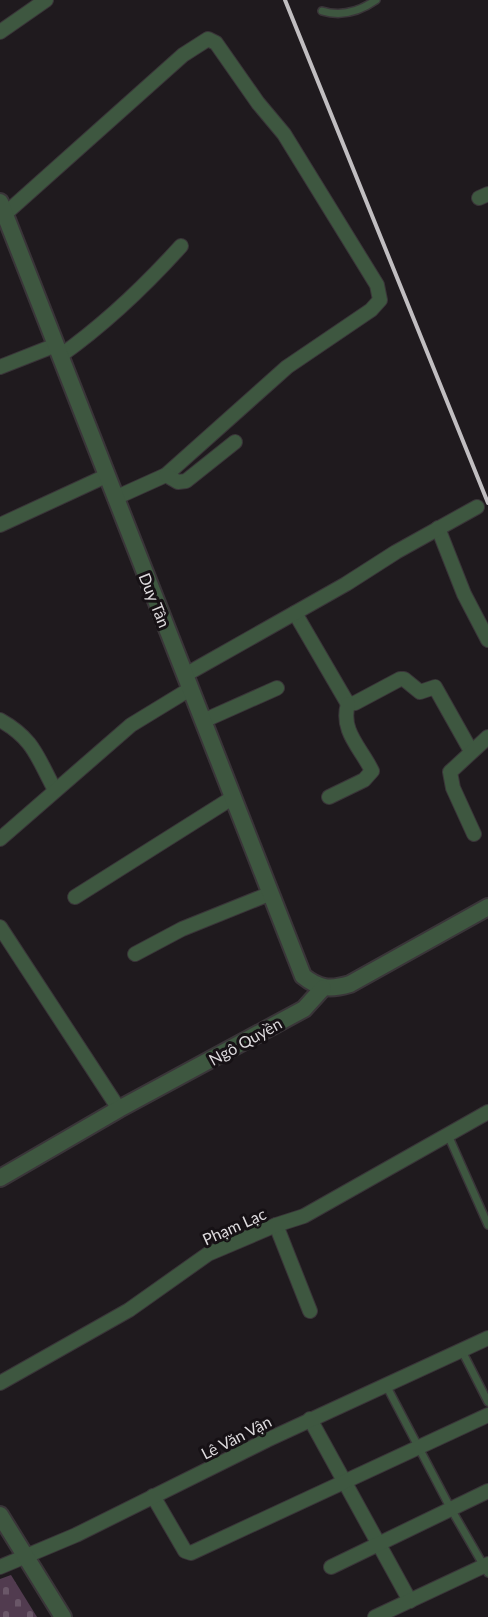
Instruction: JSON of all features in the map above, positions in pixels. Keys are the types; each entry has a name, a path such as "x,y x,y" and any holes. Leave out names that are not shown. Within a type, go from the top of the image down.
{"street":[{"path":"0,32 46,0"},
{"path":"3,208 183,56 208,39 216,43 284,134 377,285 380,300 357,321 287,367 166,476 115,498"},
{"name":"Duy Tân","path":"3,208 298,969 303,976 323,988"},
{"path":"0,367 58,350 101,325 140,291 181,246"},
{"path":"166,476 178,482 186,481 235,442"},
{"path":"0,525 106,476"},
{"path":"0,838 131,726 188,682 295,613 477,507"},
{"path":"438,528 462,588 488,640"},
{"path":"295,613 348,704 344,716 347,727 372,771 364,780 329,797"},
{"path":"348,704 356,703 400,679 420,692 435,687 471,752"},
{"path":"203,721 277,688"},
{"path":"0,720 20,731 28,740 55,790"},
{"path":"474,834 453,788 450,772 488,737"},
{"path":"75,897 232,798"},
{"path":"135,954 182,929 269,894"},
{"path":"323,988 334,989 350,984 488,907"},
{"path":"0,927 119,1109"},
{"name":"Ngô Quyền","path":"0,1178 119,1109 304,1009 323,988"},
{"name":"Phạm Lạc","path":"0,1383 129,1310 208,1254 276,1225 304,1216 488,1112"},
{"path":"276,1225 310,1311"},
{"name":"Lê Văn Vận","path":"0,1567 76,1535 310,1419 488,1338"},
{"path":"153,1496 187,1553 488,1414"},
{"path":"310,1419 410,1601"},
{"path":"331,1567 488,1491"},
{"path":"0,1515 63,1617"},
{"path":"375,1617 487,1567"}],"lane":[{"path":"322,11 344,14 366,7 376,0"},
{"path":"447,1135 488,1225"},
{"path":"462,1351 488,1402"},
{"path":"386,1384 451,1509 487,1567"}],"green space":[{"path":"11,1575 37,1617 0,1617 0,1579"}],"railway":[{"path":"285,0 488,503"}]}
